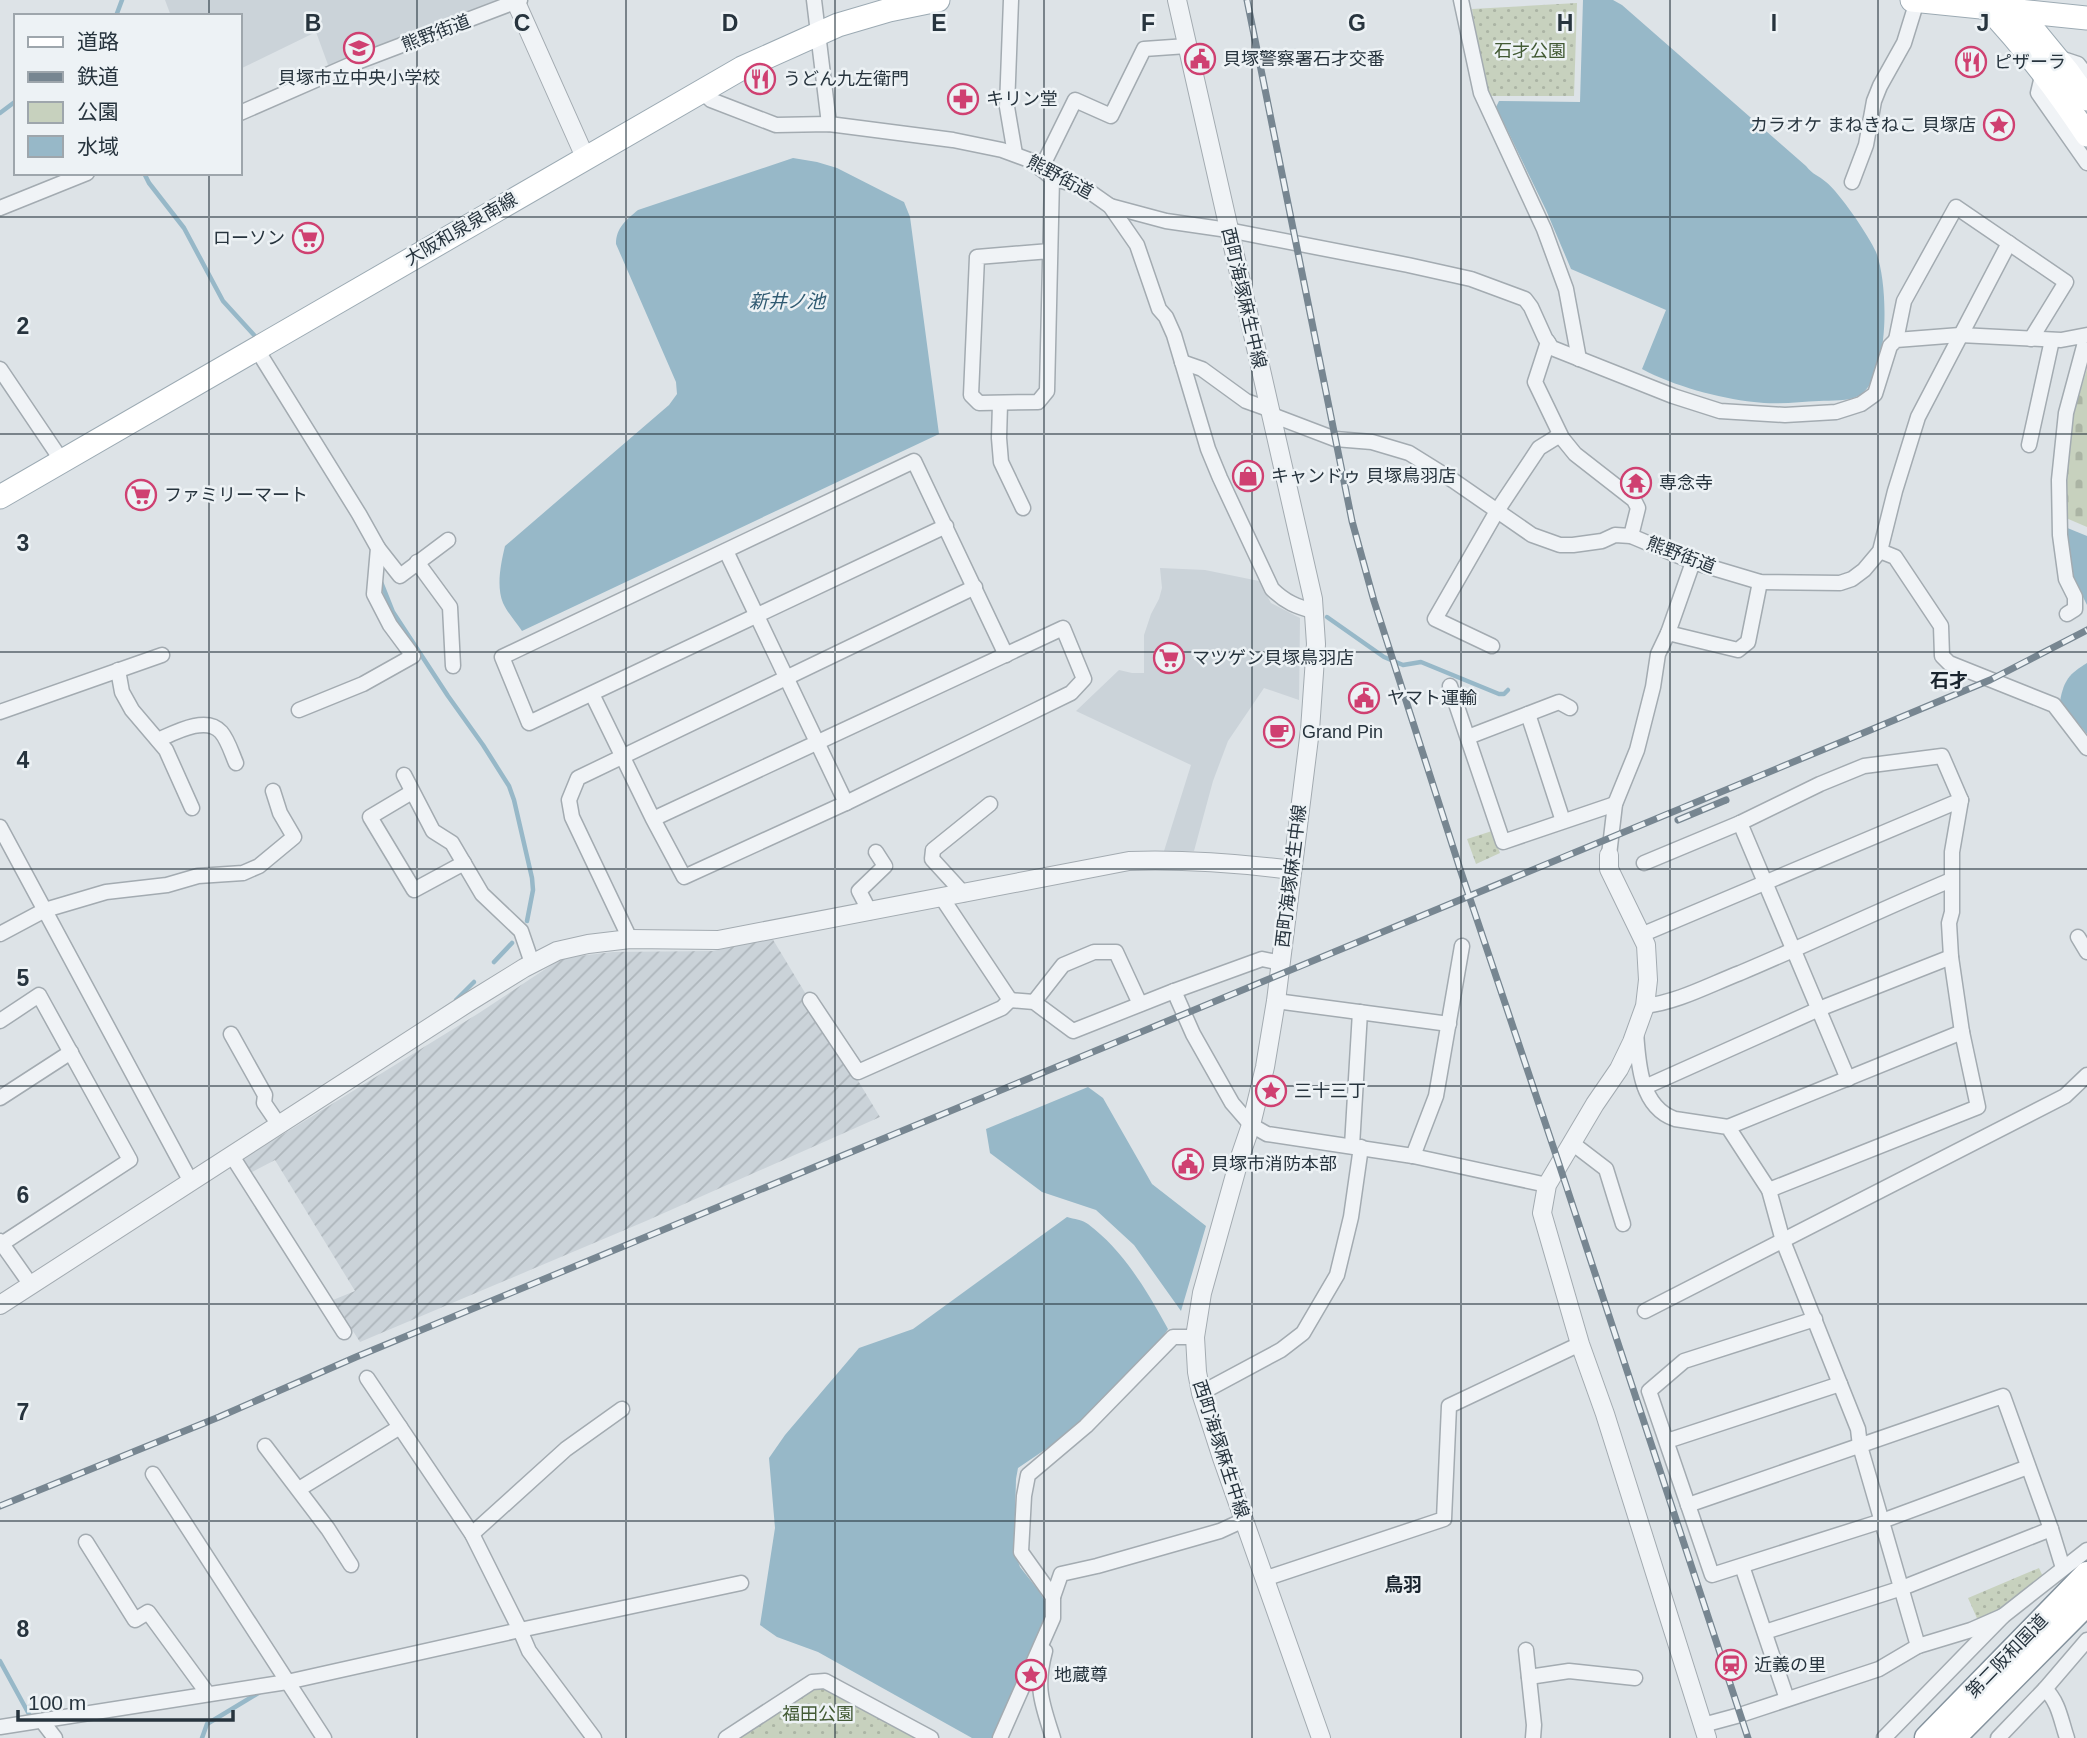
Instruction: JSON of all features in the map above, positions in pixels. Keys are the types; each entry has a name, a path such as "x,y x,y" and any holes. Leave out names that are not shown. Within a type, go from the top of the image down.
{"highway":[{"name":"第二阪和国道","path":"1953,1738 2040,1668 2042,1648 2077,1584"},
{"name":"第二阪和国道","path":"1927,1738 2004,1652 2077,1584"},
{"path":"1910,1738 2004,1652"},
{"path":"1973,1738 2006,1693"}],"main road":[{"name":"大阪和泉泉南線","path":"0,497 742,68 817,33 869,16 938,0"},
{"path":"1912,0 1999,5 2087,18"},
{"path":"1999,5 2049,64 2087,99"},
{"path":"2049,64 2087,135"}],"street":[{"path":"814,0 829,124"},
{"path":"1011,0 1007,107 1015,155"},
{"name":"西町海塚麻生中線","path":"1177,0 1313,599 1316,637 1315,679 1276,1001 1251,1125 1202,1293 1195,1337 1196,1372 1264,1579 1321,1738"},
{"path":"1461,0 1481,93 1544,229 1562,277 1579,359"},
{"path":"517,1 585,157"},
{"name":"熊野街道","path":"242,112 352,64 517,1"},
{"path":"1852,182 1866,145 1874,101 1904,43 1917,1"},
{"path":"1050,251 977,257 971,395 979,403 1038,402 1047,391 1050,251 1047,173 1075,100 1111,116 1144,49 1187,46"},
{"path":"2087,76 2078,64 2049,64 2038,93 2087,163"},
{"name":"熊野街道","path":"701,91 711,100 776,125 829,124 953,140 1002,150 1032,161 1047,173 1083,187 1110,206 1137,245 1159,309 1170,326 1182,362 1202,369 1246,401 1335,439 1372,442 1409,453 1532,535 1560,545 1631,536 1693,562 1760,582 1840,583 1852,579 1873,561 1880,551 1918,417 2009,243"},
{"path":"0,208 82,175"},
{"path":"1110,206 1166,220 1471,279 1525,299 1552,348 1674,396 1720,411 1785,415 1836,412 1861,404 1875,394 1890,346 1896,340 1904,301 1956,207 2066,282 2031,339"},
{"path":"1896,340 1960,335 2061,340 2087,335 2066,414 2059,480 2060,535 2066,579 2075,597 2075,609 2067,614"},
{"path":"2029,445 2052,340"},
{"path":"1548,342 1535,382 1560,435 1575,454 1634,500 1638,508 1631,536"},
{"path":"256,348 378,548 400,576 448,540"},
{"path":"1182,362 1208,449 1272,589 1283,600 1314,611"},
{"path":"2,376 62,461"},
{"path":"1000,404 999,438 1002,462 1023,508"},
{"path":"1492,646 1435,619 1497,511 1539,447 1560,435"},
{"path":"946,526 529,723 502,657 914,461 946,526 1006,654"},
{"path":"299,710 363,684 413,656 390,625 374,594 378,548"},
{"path":"726,551 846,803"},
{"path":"1880,551 1895,557 1941,626 1942,656 1949,663 2054,705 2087,748"},
{"path":"417,562 450,607 453,667"},
{"path":"1693,562 1658,654 1653,687 1637,750 1615,804 1609,855 1609,870 1646,945 1648,980 1645,1006 1619,1069 1547,1185 1542,1213 1580,1344 1605,1414 1705,1731 1787,1699 1879,1669 1918,1646 1971,1630 2077,1584"},
{"path":"1668,633 1738,650 1748,642 1760,582"},
{"path":"630,939 572,817 569,800 578,778 975,587"},
{"path":"592,694 653,819 684,877 846,803 1071,693 1084,679 1063,628 653,819"},
{"path":"0,712 162,655"},
{"path":"118,670 122,692 132,710 166,750 192,808"},
{"path":"1450,686 1503,842 1615,804"},
{"path":"1468,737 1559,702 1570,708"},
{"path":"1528,714 1563,821"},
{"path":"158,740 190,726 211,726 221,732 236,763"},
{"path":"1644,863 1740,823 1864,766 1941,756 1958,790 1961,800 1952,852 1952,912 1949,923 1951,957 1962,1032 1978,1107 1769,1190"},
{"path":"404,775 433,831 452,843 482,894 521,931 532,963"},
{"path":"0,934 45,910 106,892 167,884 198,876 243,873 259,866 294,837 280,813 273,791"},
{"path":"412,792 370,817 414,890 464,863"},
{"path":"1642,935 1961,800"},
{"path":"964,894 932,859 933,850 990,804"},
{"path":"1740,823 1848,1079"},
{"path":"3,837 191,1182"},
{"path":"870,912 859,891 885,866 876,852"},
{"path":"0,1306 468,1002 556,951 630,939 718,940 1129,861 1222,861 1292,870"},
{"path":"1645,1006 1670,1002 1951,880"},
{"path":"942,898 1010,1000"},
{"path":"2078,937 2087,952"},
{"path":"1413,1156 1436,1096 1462,946"},
{"path":"1034,1002 1063,965 1094,952 1116,953 1140,1004"},
{"path":"1644,1087 1819,1009 1951,957"},
{"path":"810,1000 858,1072 1002,1008 1010,1000 1034,1002 1073,1031 1262,959 1280,963"},
{"path":"1174,991 1193,1034 1232,1104 1251,1125 1267,1134 1413,1156 1547,1185"},
{"path":"0,1021 39,995 130,1160 1,1244 32,1285"},
{"path":"1276,1001 1448,1024"},
{"path":"1201,1393 1281,1350 1303,1333 1336,1275 1351,1217 1357,1146 1360,1012"},
{"path":"1636,1030 1644,1087 1657,1108 1668,1117 1728,1127 1962,1032"},
{"path":"231,1034 265,1095 264,1103 279,1125"},
{"path":"0,1098 71,1052"},
{"path":"1645,1311 2065,1096 2087,1075"},
{"path":"1728,1127 1769,1190 1783,1241 1858,1429 1860,1446 1918,1646"},
{"path":"1572,1143 1606,1169 1622,1200 1623,1223"},
{"path":"232,1156 344,1332"},
{"path":"1815,1319 1684,1361 1649,1391 1712,1575 1882,1521 2028,1467"},
{"path":"1052,1597 1021,1552 1028,1475 1086,1426 1173,1337 1195,1337"},
{"path":"1264,1579 1444,1519 1449,1406 1580,1344"},
{"path":"366,1378 472,1534 529,1651 594,1738"},
{"path":"1667,1441 1840,1384"},
{"path":"1688,1506 2003,1396 2051,1529 2077,1584"},
{"path":"472,1534 566,1449 622,1409"},
{"path":"299,1489 400,1427"},
{"path":"265,1446 328,1529 351,1565"},
{"path":"153,1474 324,1738"},
{"path":"1053,1738 1041,1700 1040,1672 1053,1618 1052,1597 1061,1574 1220,1531 1244,1520"},
{"path":"1765,1632 1902,1588 2051,1529"},
{"path":"86,1542 135,1620 148,1612 208,1694"},
{"path":"2077,1584 2087,1549"},
{"path":"1742,1566 1787,1699"},
{"path":"0,1727 287,1682 741,1583"},
{"path":"1884,1738 2003,1616"},
{"path":"1000,1738 1053,1618"},
{"path":"1998,1738 2046,1689 2087,1640"},
{"path":"1526,1650 1533,1738"},
{"path":"1529,1677 1569,1671 1635,1678"},
{"path":"726,1738 812,1682 825,1681 931,1738"},
{"path":"2046,1689 2057,1706 2067,1738"},
{"path":"42,1721 55,1738"}],"shaded area":[{"name":"貝塚市立中央小学校","path":"165,0 505,0 331,73 316,32 242,68 242,14 170,14"},
{"path":"1160,568 1205,570 1259,581 1271,603 1300,618 1299,700 1264,688 1228,741 1213,781 1194,851 1164,851 1191,765 1076,711 1119,670 1144,673 1144,635 1162,588"},
{"path":"772,938 880,1117 646,1221 360,1342 333,1300 355,1291 275,1160 250,1173 243,1159 479,1013 562,958 613,952 713,951"}],"green space":[{"name":"石才公園","path":"1577,3 1574,96 1486,96 1472,9"},
{"path":"2087,369 2087,527 2066,518 2073,415"},
{"path":"1492,831 1500,853 1476,864 1467,839"},
{"path":"2039,1568 2044,1579 1980,1625 1968,1598"},
{"name":"福田公園","path":"819,1688 845,1697 923,1738 737,1738 809,1690"}],"water":[{"path":"1583,0 1613,0 1622,5 1826,182 1853,215 1876,252 1883,284 1884,305 1882,348 1877,368 1870,384 1860,395 1840,400 1762,403 1711,394 1655,375 1642,369 1666,310 1571,269 1546,210 1496,107 1499,101 1580,102"},
{"name":"新井ノ池","path":"793,158 837,168 904,202 910,217 939,434 522,631 501,596 500,574 505,546 669,405 677,394 676,382 616,244 620,229 638,210"},
{"path":"2065,527 2087,536 2087,605 2074,579"},
{"path":"2087,663 2087,734 2060,701 2068,678"},
{"path":"1088,1087 1103,1098 1152,1184 1206,1226 1181,1311 1134,1245 1096,1210 1042,1192 990,1153 986,1129"},
{"path":"1067,1217 1086,1223 1113,1246 1143,1286 1168,1329 1152,1352 1077,1428 1018,1468 1014,1550 1020,1567 1046,1603 1046,1621 993,1738 972,1738 818,1652 777,1637 760,1625 775,1528 769,1458 785,1435 859,1348 913,1329"}],"waterway":[{"path":"117,14 122,0"},
{"path":"0,113 14,102"},
{"path":"145,175 184,228 223,301 254,335"},
{"path":"381,582 393,612 509,786 532,878 533,890 527,921"},
{"path":"1327,617 1384,657 1403,665 1421,662 1499,694 1508,690"},
{"path":"494,962 512,943"},
{"path":"456,1000 474,982"},
{"path":"0,1661 30,1716"},
{"path":"202,1738 207,1724 260,1692"}],"railway":[{"path":"1247,0 1352,521 1374,601 1748,1738"},
{"path":"0,1506 1990,680 2087,630"},
{"path":"1678,820 1726,800"}],"place":[{"name":"貝塚市立中央小学校","path":"359,48"},
{"name":"貝塚警察署石才交番","path":"1200,59"},
{"name":"ピザーラ","path":"1971,62"},
{"name":"うどん九左衛門","path":"760,79"},
{"name":"キリン堂","path":"963,99"},
{"name":"カラオケ まねきねこ 貝塚店","path":"1999,125"},
{"name":"ローソン","path":"308,238"},
{"name":"キャンドゥ 貝塚鳥羽店","path":"1248,476"},
{"name":"専念寺","path":"1636,483"},
{"name":"ファミリーマート","path":"141,495"},
{"name":"マツゲン貝塚鳥羽店","path":"1169,658"},
{"name":"ヤマト運輸","path":"1364,698"},
{"name":"Grand Pin","path":"1279,732"},
{"name":"三十三丁","path":"1271,1091"},
{"name":"貝塚市消防本部","path":"1188,1164"},
{"name":"近義の里","path":"1731,1665"},
{"name":"地蔵尊","path":"1031,1675"}],"district":[{"name":"石才","path":"1949,680"},
{"name":"鳥羽","path":"1403,1584"}]}
